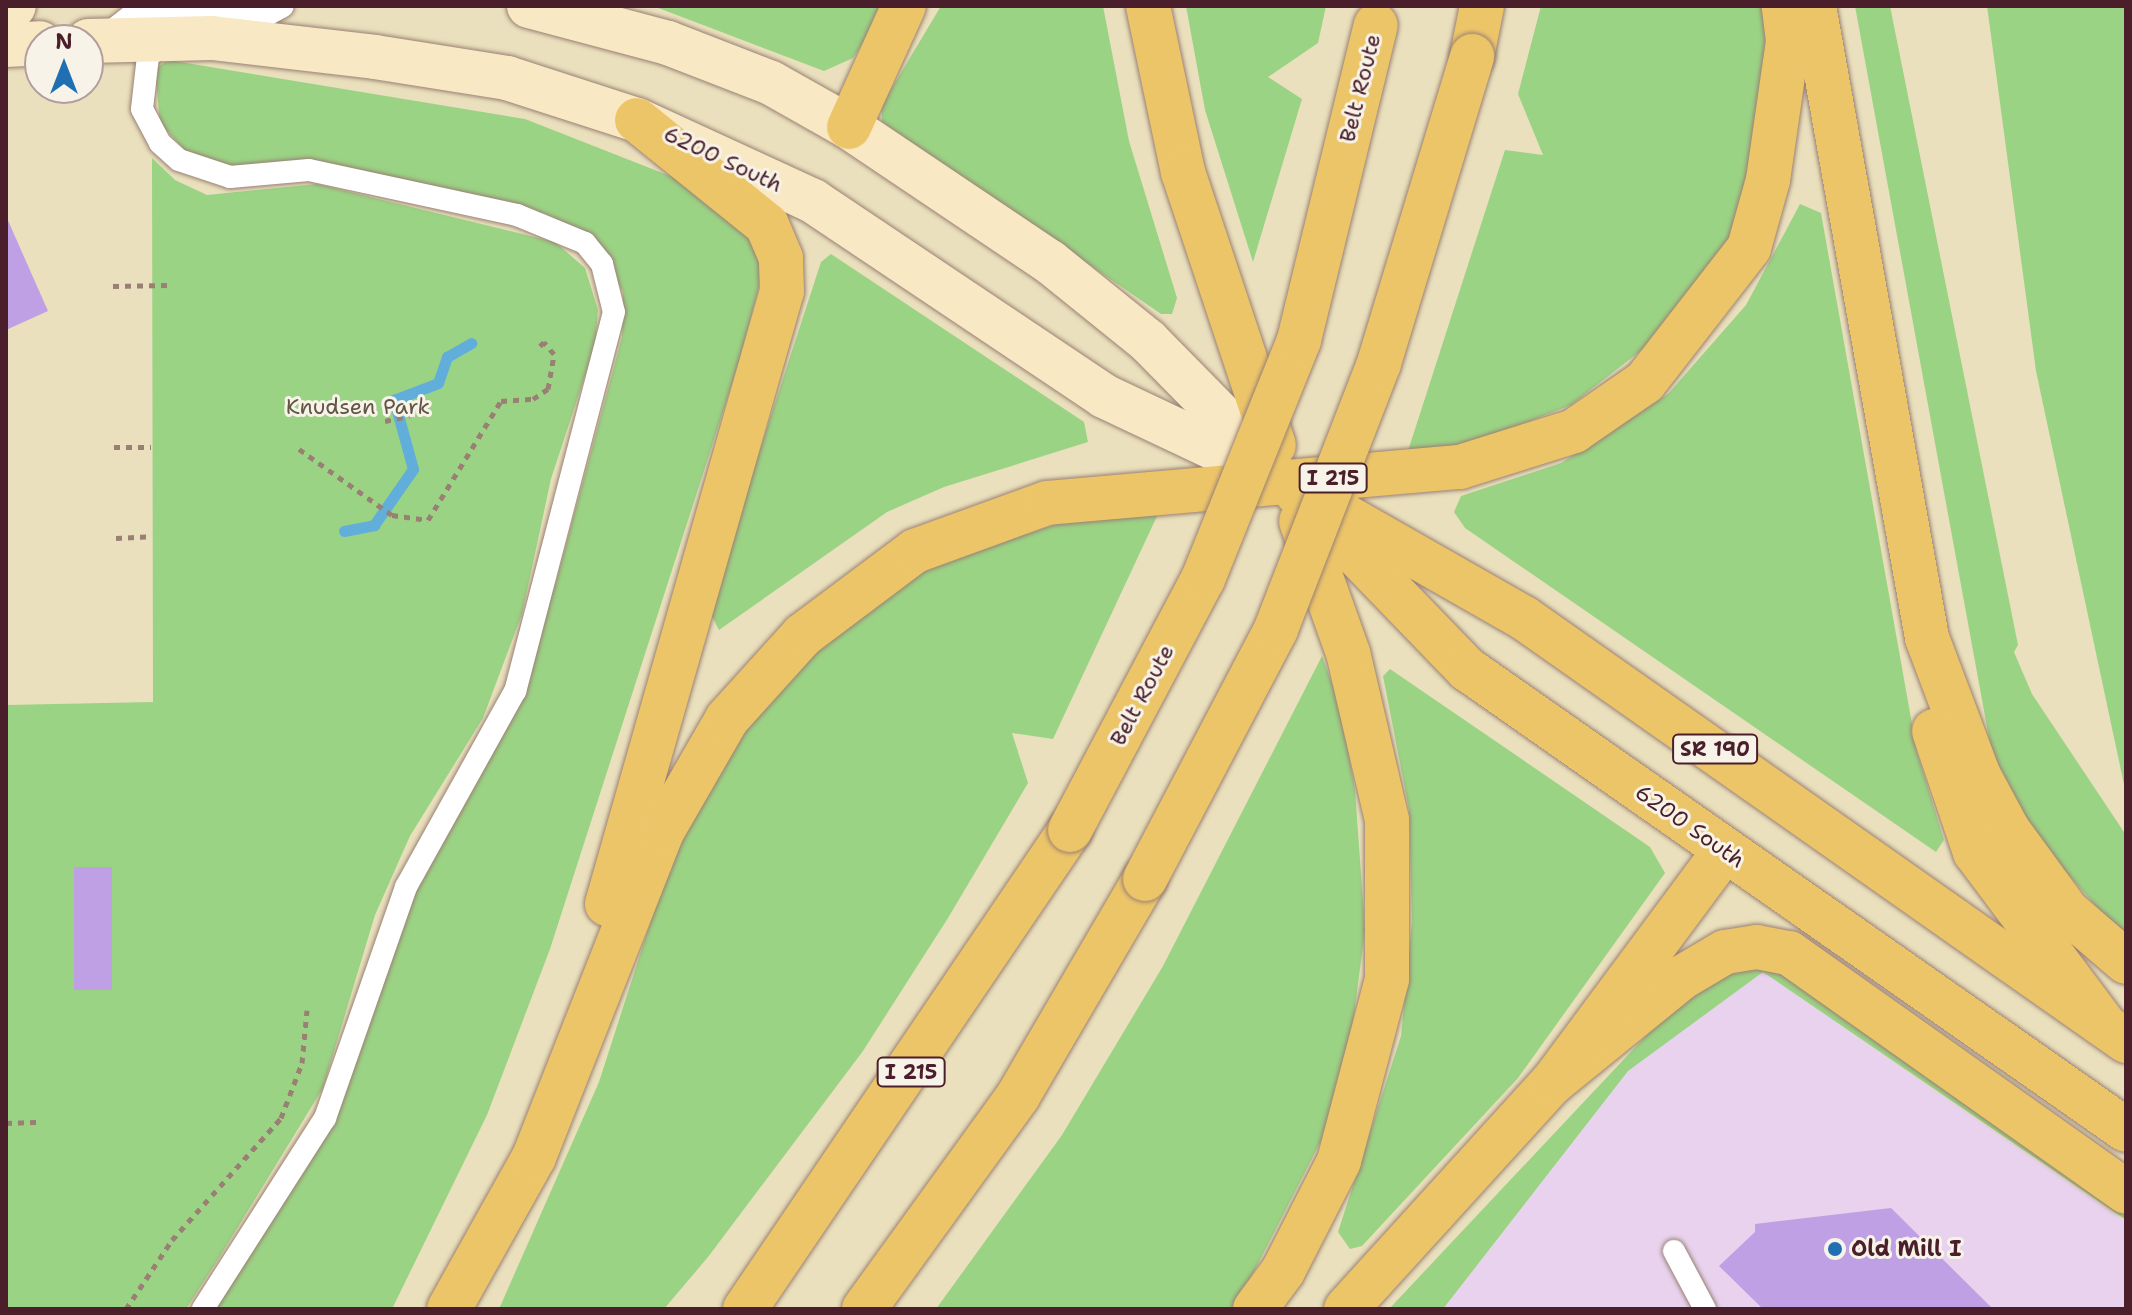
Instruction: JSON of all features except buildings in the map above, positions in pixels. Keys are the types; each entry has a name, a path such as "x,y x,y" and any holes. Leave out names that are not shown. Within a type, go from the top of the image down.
{"main road":[{"path":"6,8 14,6"},
{"name":"6200 South","path":"529,6 668,43 771,83 849,127 1050,262 1148,341 1467,669 2126,1130"},
{"path":"849,127 904,6"},
{"path":"1148,6 1183,172 1287,483 1348,653 1387,820 1387,979 1339,1161 1283,1271 1255,1309"},
{"name":"I 215","path":"864,1309 1018,1096 1145,879 1276,629 1379,363 1472,56 1482,6"},
{"path":"449,1309 534,1157 663,830 727,719 803,635 915,551 1047,503 1460,467 1574,431 1645,382 1749,248 1768,180 1788,41 1784,6"},
{"path":"1814,6 1927,638 1979,776 2008,830 2067,911 2126,962"},
{"name":"Belt Route","path":"745,1309 1070,830 1203,579 1299,340 1377,15"},
{"name":"6200 South","path":"104,41 178,38 507,78 637,120 813,201 1104,396 1287,483 1524,618 2115,1033"},
{"path":"534,1157 782,291 781,258 767,225 637,120"},
{"path":"1927,638 1926,694 1941,765 1975,852 2115,1033"},
{"path":"1346,1309 1552,1083 1724,851"},
{"path":"1552,1083 1681,978 1725,952 1757,947 1789,953 2126,1192"}],"lane":[{"path":"104,34 131,16 267,15 283,6"},
{"path":"178,38 148,56 141,92 147,125 179,160 230,177 294,169 333,174 529,219 585,243 602,264 614,312 515,691 406,887 325,1118 203,1309"},
{"path":"1674,1251 1705,1309"}],"path":[{"path":"113,286 168,285"},
{"path":"299,449 374,505 392,515 418,523 435,514 501,401 533,399 548,389 554,354 544,342 536,350"},
{"path":"385,421 409,416"},
{"path":"114,447 151,447"},
{"path":"116,538 151,536"},
{"path":"126,1309 172,1240 281,1118 302,1063 307,1010"},
{"path":"6,1123 41,1122"}],"shaded area":[{"path":"1763,972 2126,1222 2126,1309 1443,1309 1628,1070"}],"green space":[{"path":"653,6 887,6 853,58 824,71"},
{"path":"941,6 1103,6 1129,141 1177,298 1172,314 1161,314 882,122 881,106"},
{"path":"1186,6 1326,6 1318,43 1268,77 1302,99 1253,262 1205,110"},
{"path":"1541,6 1762,6 1769,57 1763,134 1730,237 1661,335 1571,405 1465,446 1407,454 1505,150 1543,155 1518,94"},
{"path":"1855,6 1890,6 2018,645 2014,652 2032,694 2126,835 2126,940 2029,830 1991,749"},
{"path":"1987,6 2126,6 2126,794 2036,371"},
{"path":"168,60 525,119 693,185 757,245 761,279 739,362 550,949 487,1115 392,1309 214,1309 331,1123 401,915 506,729 556,582 622,337 623,292 591,236 546,214 310,161 228,169 192,158 160,123 155,69"},
{"name":"Knudsen Park","path":"152,158 175,180 207,195 317,184 555,242 585,268 598,310 595,345 551,479 522,614 483,718 410,836 375,915 323,1088 186,1309 6,1309 6,705 153,702"},
{"path":"1800,204 1821,213 1917,752 1944,840 1936,852 1465,528 1454,512 1461,496 1561,463 1668,394 1746,305"},
{"path":"831,254 1084,422 1088,442 944,487 887,512 719,630 708,609 821,262"},
{"path":"1158,514 1053,739 1012,733 1028,783 948,918 863,1051 708,1257 664,1309 499,1309 599,1082 675,846 719,759 799,659 904,582 955,556 1064,522"},
{"path":"1322,656 1341,708 1355,790 1365,930 1351,1038 1323,1137 1242,1295 1231,1309 936,1309 1062,1135 1163,966"},
{"path":"1390,669 1650,847 1665,873 1518,1078 1362,1246 1350,1249 1338,1232 1401,1036 1412,921 1409,809 1383,676"},
{"path":"1759,967 1812,984 2126,1204 2126,1220 1763,972 1628,1071 1443,1309 1389,1309 1674,1006 1723,976"}],"waterway":[{"path":"344,531 374,525 413,469 394,400 438,383 447,357 471,343"}],"place":[{"name":"Old Mill I","path":"1835,1249"}]}
